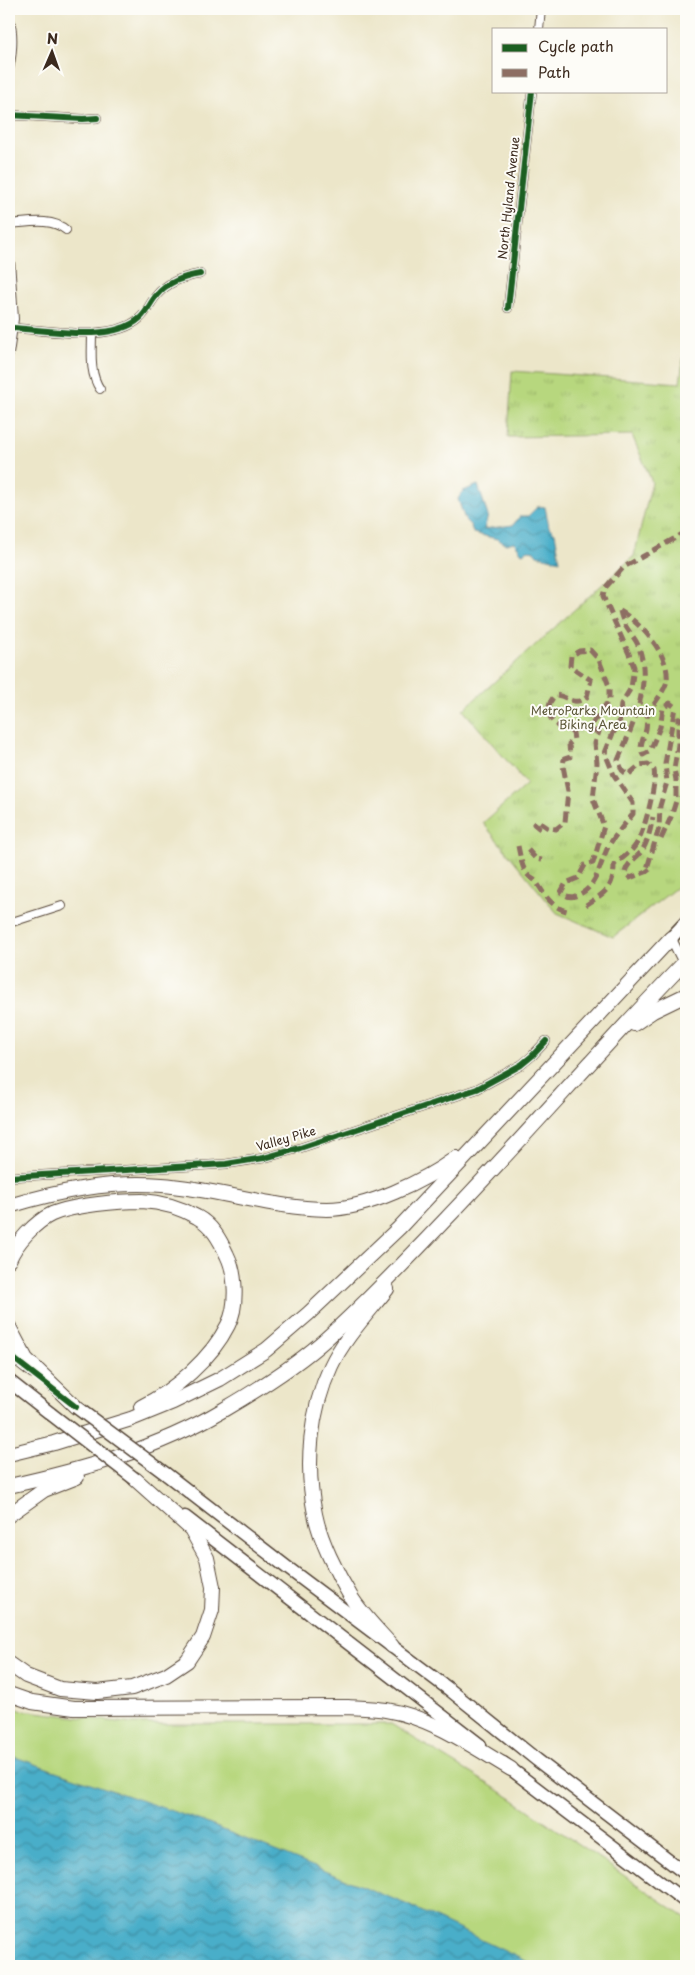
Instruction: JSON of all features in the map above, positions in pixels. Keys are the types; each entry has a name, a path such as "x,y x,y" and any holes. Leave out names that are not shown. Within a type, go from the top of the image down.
{"highway":[{"path":"9,1454 131,1419 173,1402 220,1379 266,1350 309,1313 399,1228 686,922"},
{"path":"9,1515 44,1490 172,1436 213,1416 273,1379 326,1338 419,1247 499,1164 618,1033 685,964"},
{"path":"618,1033 653,1011 686,995"},
{"path":"9,1206 91,1186 128,1183 163,1185 292,1206 329,1209 362,1203 403,1188 425,1178 479,1141"},
{"path":"9,1260 18,1243 27,1233 52,1214 86,1206 144,1201 175,1207 198,1218 218,1236 231,1261 236,1289 229,1324 212,1349 186,1376 155,1400 87,1433"},
{"path":"392,1646 352,1599 331,1560 315,1515 310,1473 311,1434 319,1398 331,1365 350,1336 419,1247"},
{"path":"9,1327 26,1359 76,1407 392,1646 686,1874"},
{"path":"9,1382 686,1902"},
{"path":"9,1486 121,1456"},
{"path":"9,1664 26,1676 60,1689 97,1692 132,1688 166,1675 187,1661 203,1638 212,1610 213,1588 206,1558 191,1529 135,1479"},
{"path":"9,1694 32,1702 74,1708 348,1707 387,1710 420,1719 511,1768"}],"street":[{"path":"539,28 541,9"},
{"path":"9,16 13,48 9,68"},
{"name":"North Hyland Avenue","path":"508,308 532,92"},
{"path":"9,115 97,118"},
{"path":"9,224 48,222 66,230"},
{"path":"9,246 13,328 9,354"},
{"path":"13,328 92,333 112,332 126,327 140,318 164,287 175,280 200,274"},
{"path":"92,333 92,366 96,384 100,389"},
{"path":"9,922 62,906"},
{"path":"671,938 685,964"},
{"name":"Valley Pike","path":"9,1178 226,1164 264,1158 308,1146 477,1089 521,1065 546,1041"},
{"path":"9,1355 76,1407"}],"green space":[{"name":"MetroParks Mountain Biking Area","path":"686,339 686,880 613,937 557,913 483,823 527,784 463,710 634,556 652,482 632,435 508,437 512,371 680,383"},
{"path":"9,1705 20,1710 134,1724 391,1724 511,1798 686,1918 686,1966 9,1966"}],"water":[{"path":"478,485 488,516 484,529 513,525 520,516 528,516 538,506 545,507 549,527 555,533 560,561 537,555 534,551 529,550 522,553 514,542 506,544 497,539 473,533 471,526 465,520 458,499 463,491"},
{"path":"9,1755 201,1821 406,1904 532,1964 530,1966 9,1966"}],"marked path":[{"path":"540,829 534,824 538,821 548,828 556,829 565,822 568,791 563,766 564,759 570,757 569,744 574,740 573,733 558,726 551,719 549,715 550,702 556,695 575,701 587,697 591,680 570,666 571,656 579,651 590,650 599,660 609,686 609,700 593,723 595,731 599,732 595,743 597,763 593,799 604,826 593,863 585,865 578,878 566,883 561,892 573,897 583,893 589,888 597,875 609,845 633,814 633,803 614,775 605,753 613,733 619,726 621,704 631,688 634,667 603,596 605,588 624,567 686,532"},
{"path":"620,611 637,624 654,642 665,664 667,674 666,684 647,716 646,729 641,745 643,755 650,751 660,727 663,708 670,703 675,707 665,764 667,782 660,806 659,828 646,872"},
{"path":"586,905 607,890 614,873 614,865 631,851 639,840 654,786 654,770 648,764 640,765 628,775 622,770 618,760 635,718 642,689 643,674 642,659 638,645 625,625 620,611"},
{"path":"661,839 676,801 674,769 678,745 678,719 686,718"},
{"path":"650,869 630,878 625,872 628,865 645,846 653,817"},
{"path":"518,846 523,866 528,875 536,881 547,898 555,905 571,912"},
{"path":"528,850 536,859 542,860"}],"cycle path":[{"path":"508,308 532,92"},
{"path":"9,115 97,118"},
{"path":"13,328 97,333 128,326 145,313 156,296 165,287 182,279 200,274"},
{"path":"9,1177 226,1164 264,1158 300,1148 477,1089 521,1065 546,1041"},
{"path":"9,1355 76,1407"}]}
